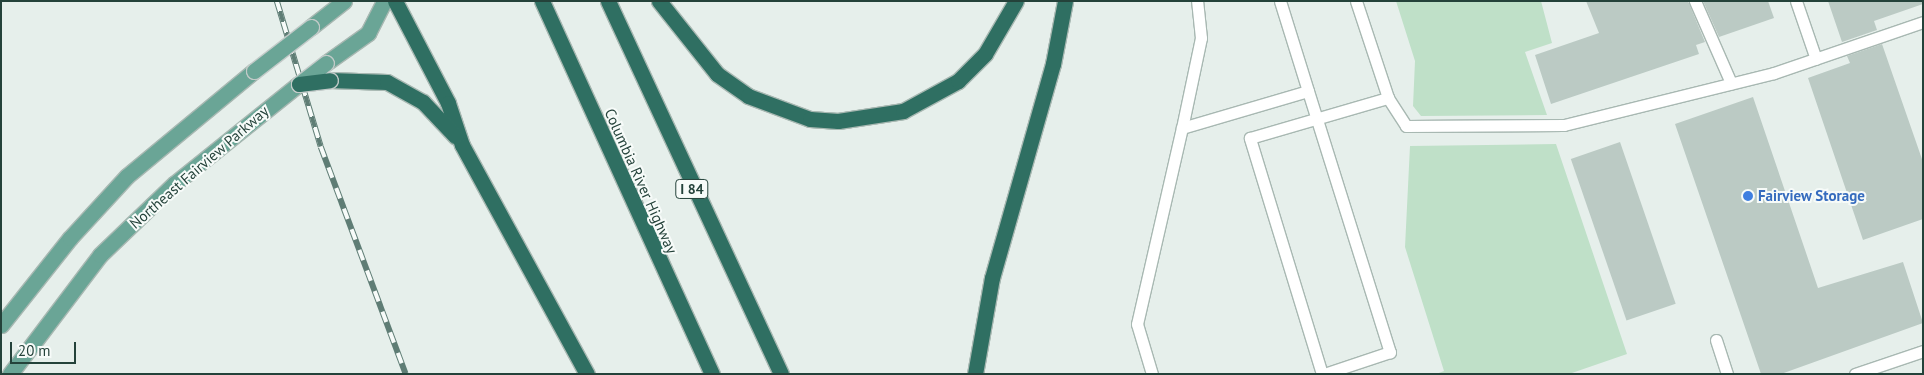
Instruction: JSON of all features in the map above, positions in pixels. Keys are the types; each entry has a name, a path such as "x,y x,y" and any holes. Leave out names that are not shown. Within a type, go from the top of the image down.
{"highway":[{"path":"395,1 448,104 462,145 587,374"},
{"name":"Columbia River Highway","path":"542,1 712,374"},
{"name":"I 84","path":"608,1 781,374"},
{"path":"659,1 717,74 748,96 810,119 838,121 903,111 958,81 985,54 1016,1"},
{"path":"975,374 992,278 1053,64 1065,1"},
{"path":"299,84 330,80 388,82 423,102 462,145"}],"main road":[{"path":"1,325 70,238 127,176 254,71 344,1"},
{"name":"Northeast Fairview Parkway","path":"10,374 100,255 174,184 268,107 368,33 384,1"}],"lane":[{"path":"1152,374 1137,324 1201,38 1197,1"},
{"path":"1280,1 1318,118 1390,352 1323,374 1250,138 1318,118 1388,98"},
{"path":"1356,1 1388,98 1406,126 1564,125 1731,83 1816,59 1923,22"},
{"path":"1695,1 1731,83"},
{"path":"1796,1 1816,59"},
{"path":"1182,128 1308,90"},
{"path":"1716,340 1727,374"},
{"path":"1855,374 1923,351"}],"green space":[{"path":"1396,1 1541,1 1552,43 1525,52 1547,115 1421,116 1413,106 1415,61"},
{"path":"1556,144 1627,354 1569,374 1436,374 1444,371 1405,247 1410,146"}],"building":[{"path":"1586,1 1688,1 1705,42 1696,45 1699,54 1551,104 1535,55 1599,33"},
{"path":"1703,1 1768,1 1774,18 1719,37"},
{"path":"1828,1 1922,1 1923,4 1874,21 1877,30 1842,42"},
{"path":"1882,44 1923,162 1923,219 1863,240 1808,78 1850,63 1847,56"},
{"path":"1753,97 1818,288 1903,262 1923,323 1781,374 1761,374 1675,124"},
{"path":"1620,142 1676,304 1627,321 1571,159"}],"railway":[{"path":"277,1 321,147 406,374"}],"place":[{"name":"Fairview Storage","path":"1748,196"}]}
